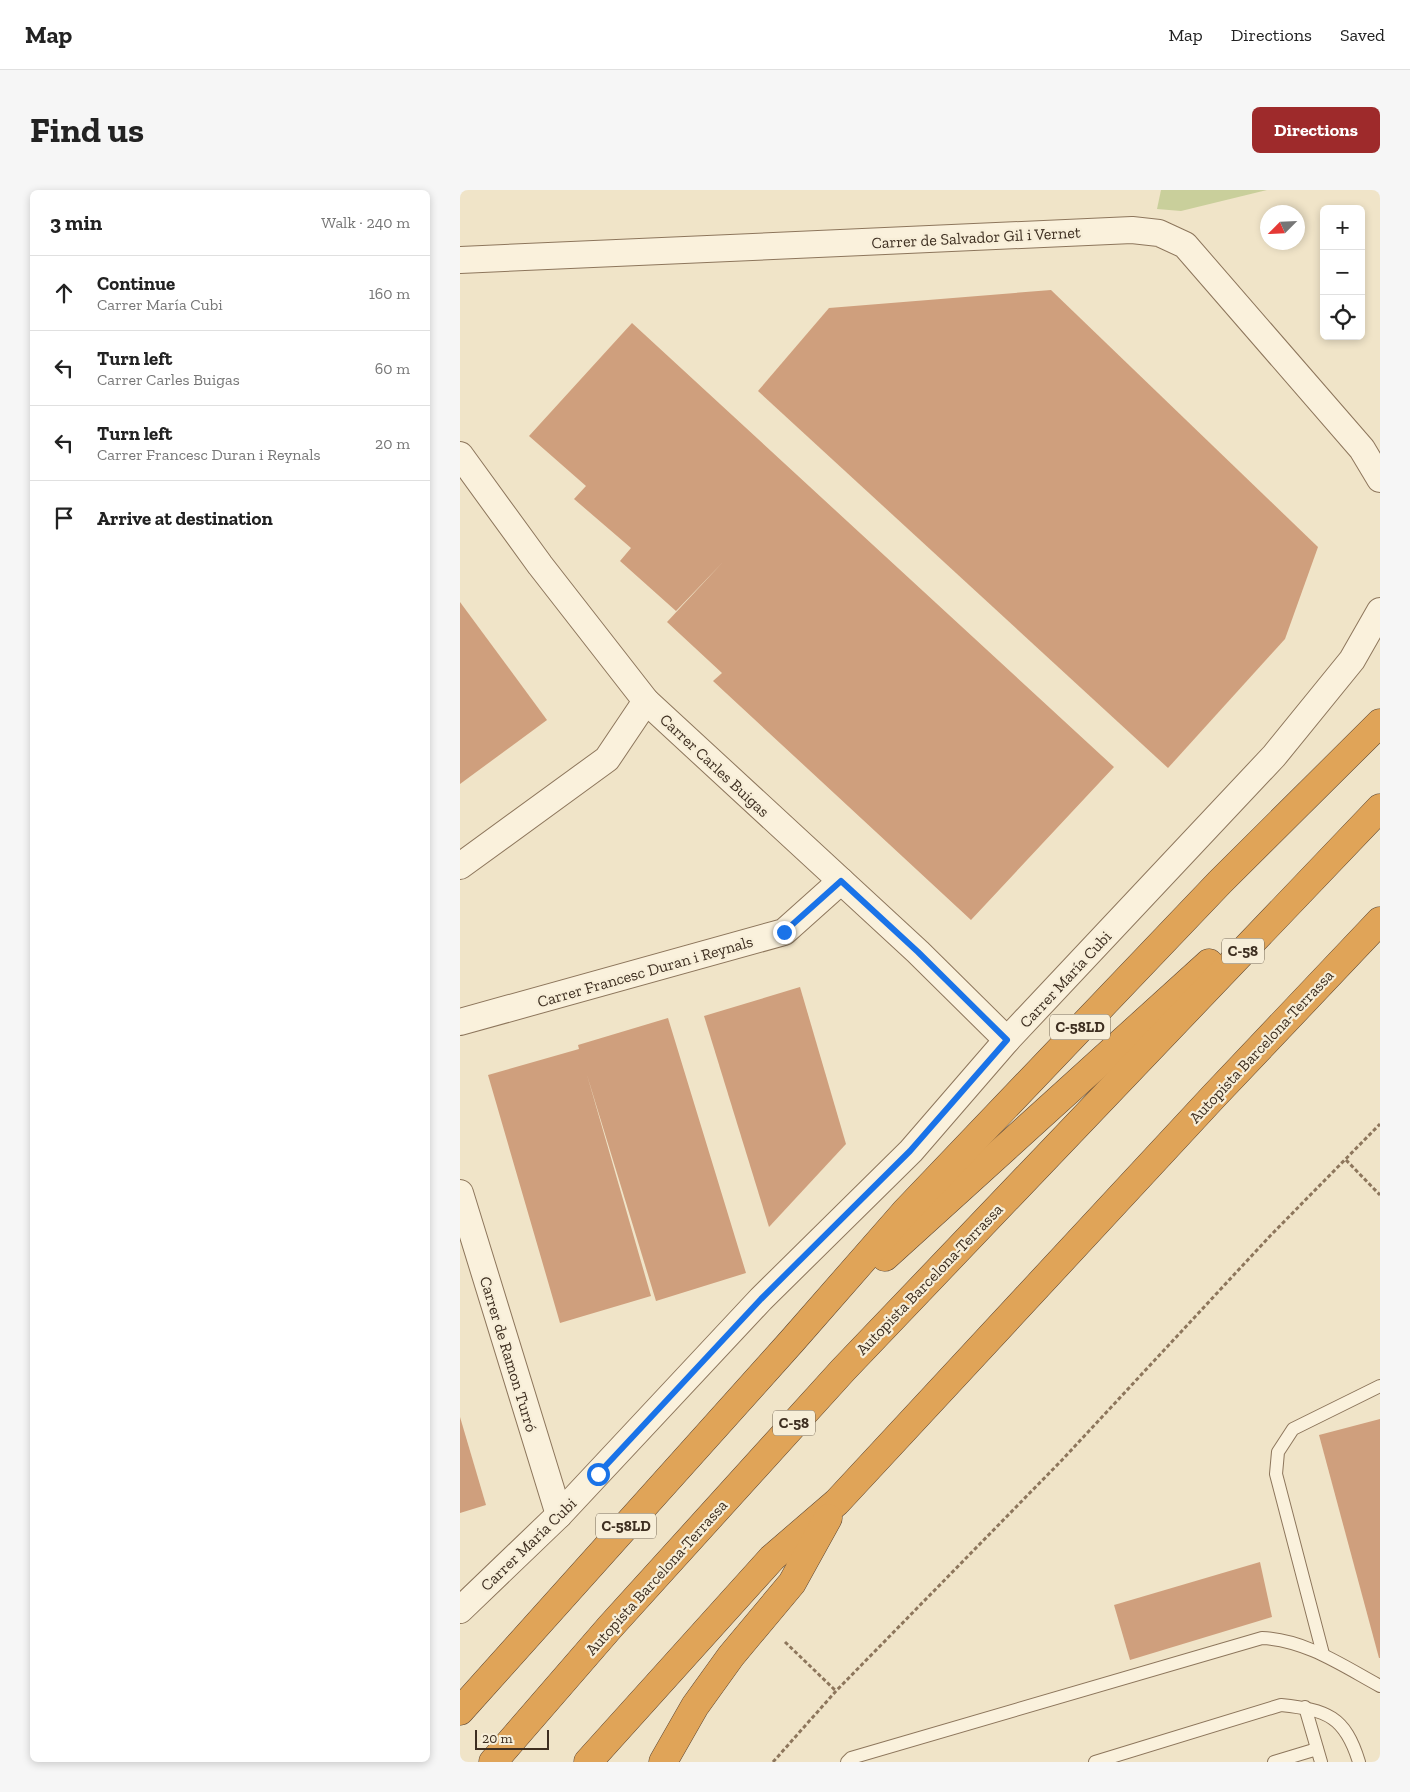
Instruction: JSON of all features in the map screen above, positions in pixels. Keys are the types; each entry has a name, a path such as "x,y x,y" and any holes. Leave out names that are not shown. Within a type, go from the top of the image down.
{"highway":[{"name":"C-58LD","path":"460,1711 792,1341 905,1212 1220,882 1380,723"},
{"path":"792,1341 1380,808"},
{"name":"Autopista Barcelona-Terrassa","path":"492,1762 610,1627 842,1370 1380,808"},
{"name":"Autopista Barcelona-Terrassa","path":"588,1762 772,1558 837,1502 1214,1096 1380,921"},
{"path":"668,1756 695,1706 731,1656 792,1583 837,1502"}],"street":[{"name":"Carrer de Salvador Gil i Vernet","path":"460,260 1122,231 1159,233 1185,245 1362,449 1380,479"},
{"name":"Carrer Carles Buigas","path":"460,455 540,565 646,701 918,952 1007,1040"},
{"name":"Carrer María Cubi","path":"460,1610 559,1515 761,1299 910,1151 1007,1040 1274,756 1352,660 1380,612"},
{"path":"460,866 607,759 646,701"},
{"name":"Carrer Francesc Duran i Reynals","path":"460,1022 784,932 841,881"},
{"name":"Carrer de Ramon Turró","path":"460,1193 559,1515"}],"lane":[{"path":"1323,1654 1276,1474 1278,1452 1293,1429 1380,1386"},
{"path":"847,1762 860,1755 1262,1638 1282,1639 1323,1654 1380,1686"},
{"path":"1095,1762 1281,1705 1305,1707 1334,1718 1352,1739 1360,1762"},
{"path":"1305,1707 1321,1762"},
{"path":"1274,1762 1317,1749"}],"path":[{"path":"773,1762 836,1692 1063,1459 1270,1236 1380,1124"},
{"path":"1346,1160 1380,1195"},
{"path":"785,1642 836,1692"}],"green space":[{"path":"1161,190 1267,190 1181,211 1157,209"}],"building":[{"path":"1051,290 1318,547 1285,639 1168,768 758,391 829,308"},
{"path":"632,323 1114,767 971,920 713,681 722,673 667,622 723,562 676,611 620,561 631,548 574,499 586,486 529,436"},
{"path":"460,602 547,720 460,784"},
{"path":"800,987 846,1144 769,1227 704,1016"},
{"path":"668,1018 746,1273 656,1301 587,1075 651,1296 560,1323 488,1075 579,1049 578,1045"},
{"path":"460,1417 486,1505 460,1513"},
{"path":"1380,1419 1380,1658 1379,1658 1319,1435"},
{"path":"1260,1562 1272,1617 1130,1660 1114,1605"}],"route":[{"path":"598,1474 761,1299 910,1151 1007,1040 918,952 841,881 784,932"}]}
